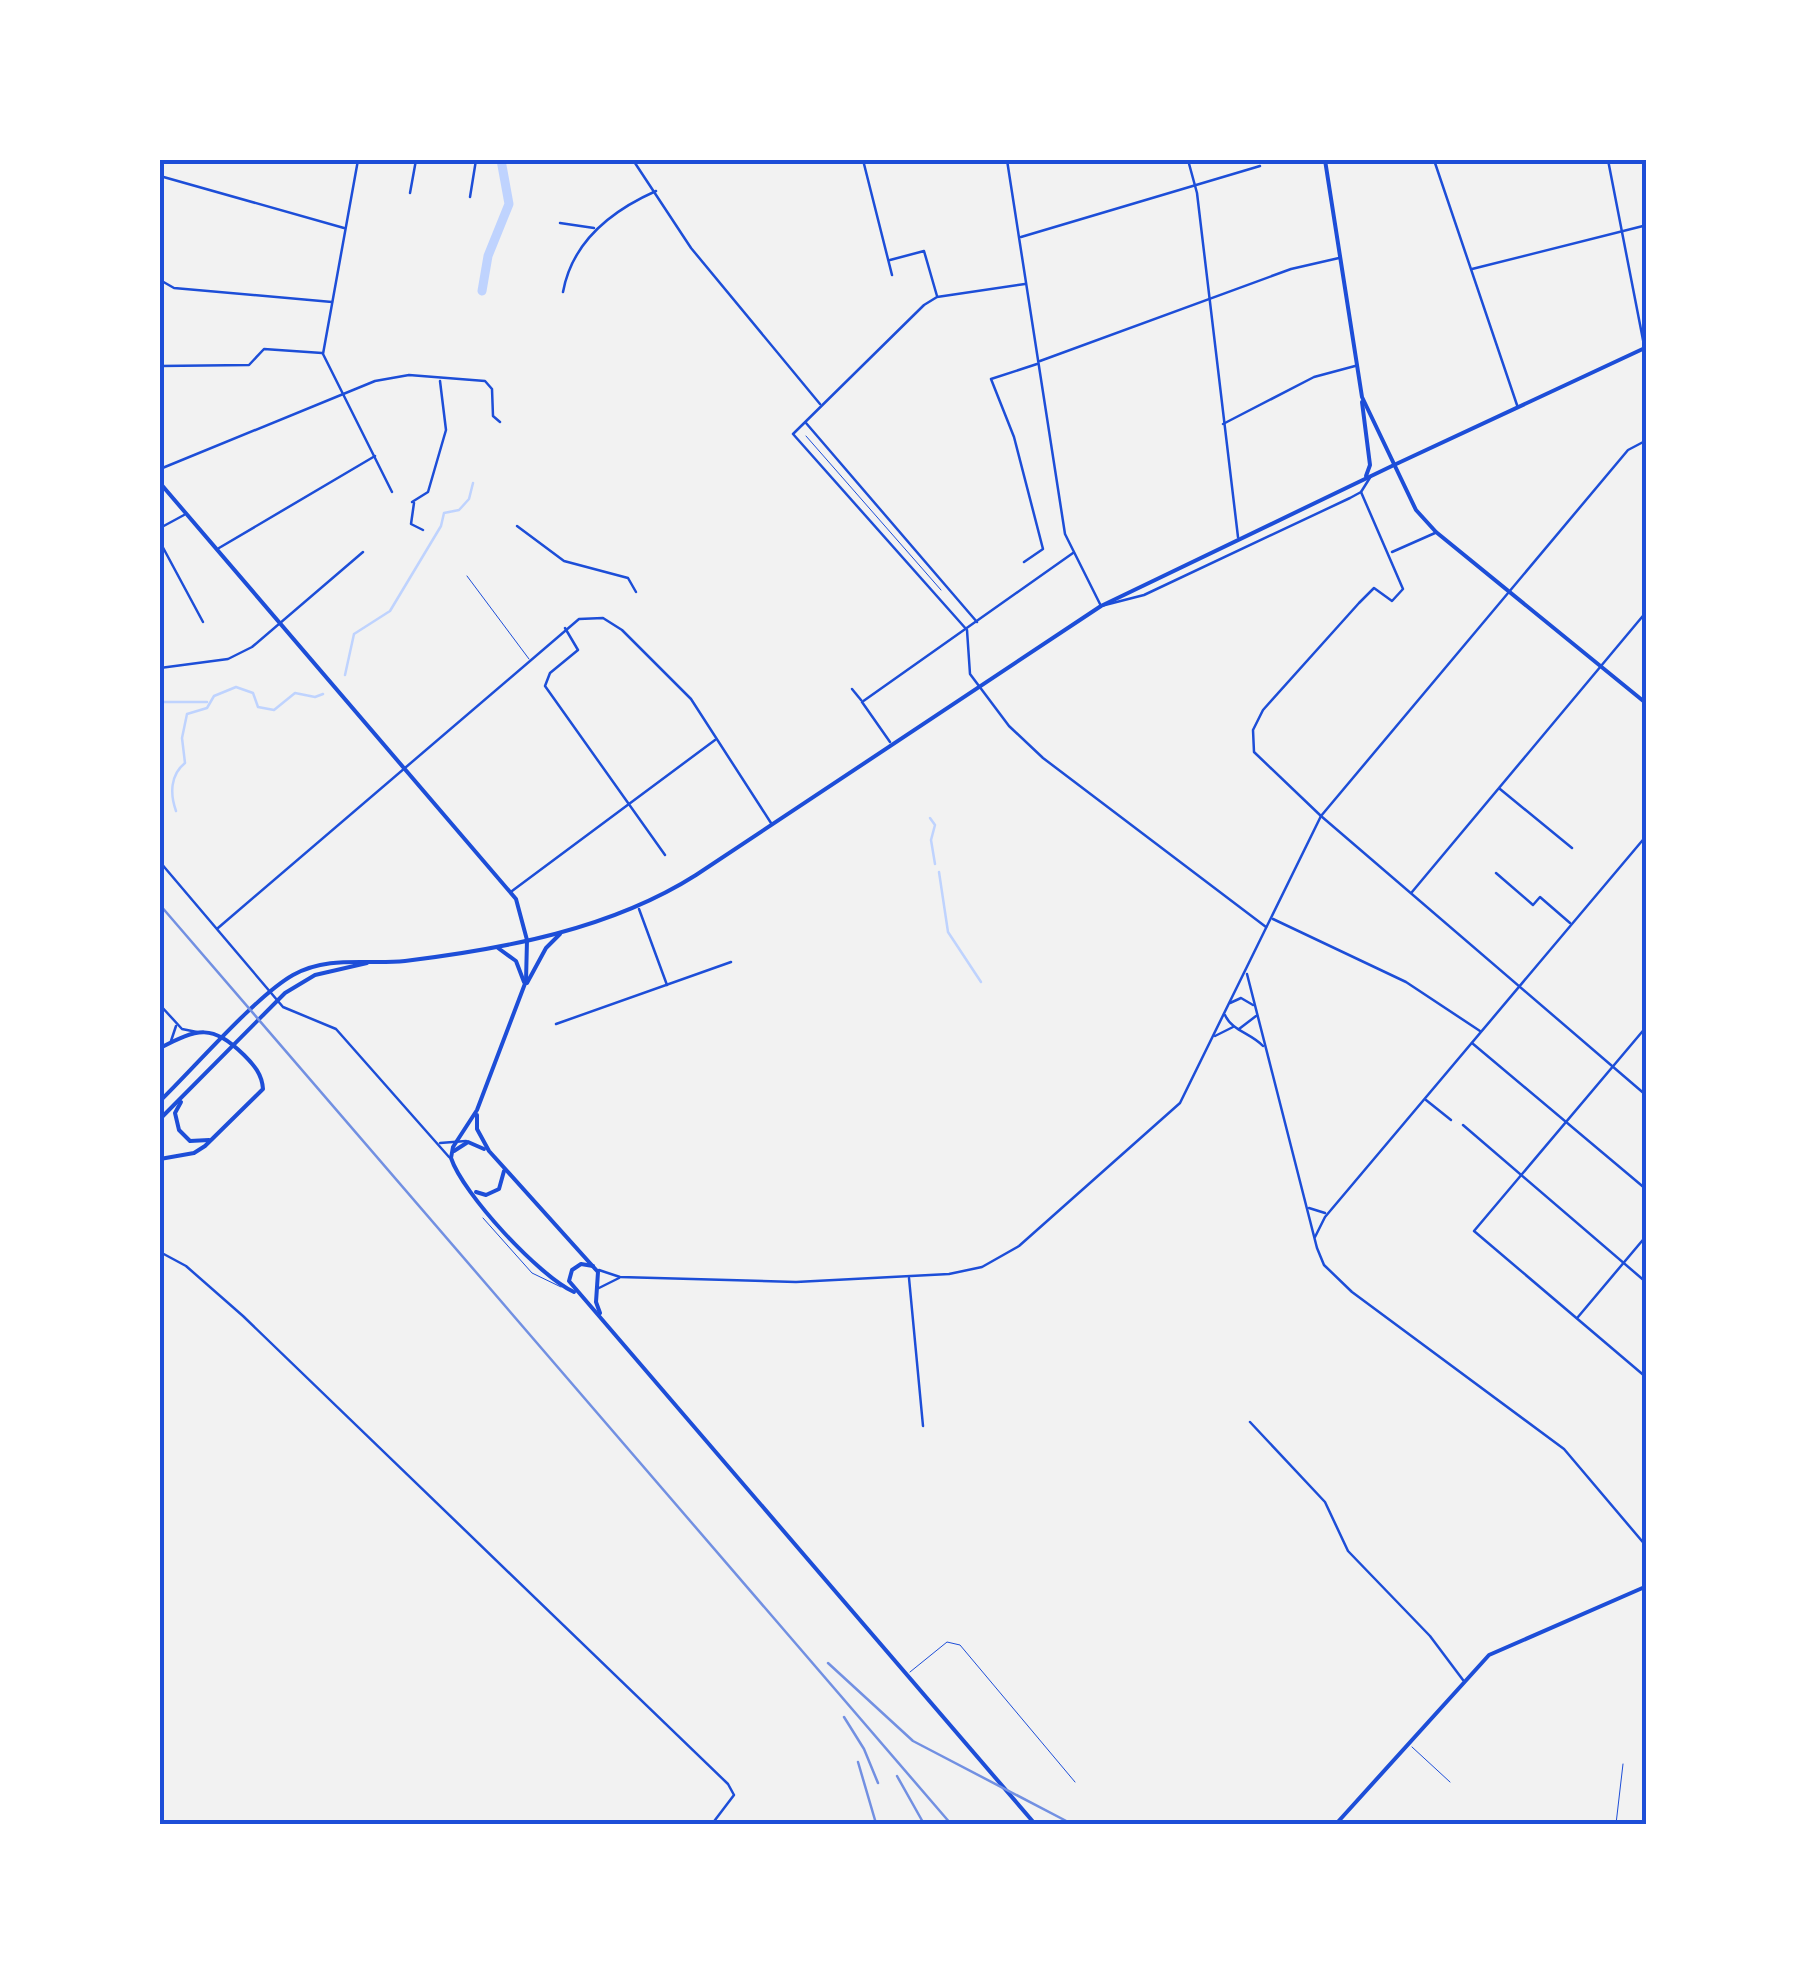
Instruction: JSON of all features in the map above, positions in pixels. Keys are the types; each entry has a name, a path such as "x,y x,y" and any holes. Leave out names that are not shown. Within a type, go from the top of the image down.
{"main road":[{"path":"1325,160 1370,462 1363,480"},
{"path":"160,1098 278,986 312,966 495,947 638,907 772,825 1101,606 1238,537 1646,347 1647,356"},
{"path":"1362,397 1416,510 1436,532 1647,704"},
{"path":"160,483 512,891 528,940 524,987"},
{"path":"566,930 546,948 524,987 476,1110 451,1155 452,1163 544,1272 602,1316 1035,1824"},
{"path":"495,947 516,962 524,987"},
{"path":"160,1119 285,993 315,976 371,962"},
{"path":"160,1048 200,1032 226,1037 253,1064 262,1081 259,1096 194,1153 160,1159"},
{"path":"186,1096 176,1113 178,1130 197,1143 213,1138"},
{"path":"476,1110 478,1130 488,1151 593,1266 600,1278 596,1302 602,1316"},
{"path":"451,1155 468,1142 488,1151"},
{"path":"472,1190 486,1195 499,1189 506,1178 503,1167"},
{"path":"593,1266 581,1264 572,1270 568,1281 574,1292 588,1295 598,1289"},
{"path":"1336,1824 1463,1680 1506,1646 1647,1586"}],"street":[{"path":"358,160 323,354 377,455 392,492"},
{"path":"410,193 416,160"},
{"path":"470,198 476,160"},
{"path":"633,160 657,190 691,248 822,406"},
{"path":"863,160 892,275"},
{"path":"1008,160 1065,534 1101,606 1144,596 1362,492 1372,476"},
{"path":"1188,160 1195,188 1238,537"},
{"path":"1434,160 1518,408"},
{"path":"1608,160 1646,347"},
{"path":"1020,237 1260,166"},
{"path":"160,176 346,228"},
{"path":"562,292 566,271 596,228 624,205 657,190"},
{"path":"560,223 596,228"},
{"path":"1472,269 1647,225"},
{"path":"888,260 924,251 937,297"},
{"path":"1024,562 1042,549 1014,437 991,379 1209,302 1290,269 1340,258"},
{"path":"160,280 174,288 334,302"},
{"path":"1026,284 937,297 793,434 968,630 968,665 977,685 1009,726 1043,758 1267,928"},
{"path":"160,366 249,365 264,349 323,354"},
{"path":"1222,424 1314,377 1356,366"},
{"path":"160,469 342,391 409,374 490,384 493,416 500,422"},
{"path":"423,530 411,524 413,502 430,487 446,430 440,380"},
{"path":"806,422 978,623"},
{"path":"806,436 941,590"},
{"path":"593,1266 620,1277 796,1282 909,1276 982,1266 1019,1246 1180,1103 1321,816 1628,450 1647,440"},
{"path":"216,549 377,455"},
{"path":"1362,492 1403,589 1392,601 1374,588 1263,710 1253,730 1254,752 1321,816 1647,1096"},
{"path":"160,528 184,515"},
{"path":"516,526 564,561 628,578 636,592"},
{"path":"1391,553 1436,532"},
{"path":"160,542 203,622"},
{"path":"160,668 228,659 252,647 363,552"},
{"path":"862,702 1073,553"},
{"path":"467,576 530,658"},
{"path":"1410,893 1647,611"},
{"path":"218,928 579,619 603,618 622,630 691,699 772,825"},
{"path":"565,628 578,650 550,673 545,686 664,855"},
{"path":"852,689 891,743"},
{"path":"512,891 717,738"},
{"path":"1498,788 1572,848"},
{"path":"1315,1238 1330,1210 1647,834"},
{"path":"160,862 283,1007 336,1029 439,1142 452,1163"},
{"path":"1496,873 1533,905 1540,897 1572,924"},
{"path":"638,907 667,985"},
{"path":"1271,918 1406,982 1480,1031"},
{"path":"556,1024 731,962"},
{"path":"1246,972 1324,1265 1350,1290 1564,1449 1647,1548"},
{"path":"1228,1004 1241,998 1255,1007"},
{"path":"160,1005 176,1024 200,1032"},
{"path":"1224,1013 1236,1028 1264,1047"},
{"path":"1214,1037 1249,1025 1257,1014"},
{"path":"169,1043 176,1024"},
{"path":"1647,1026 1474,1231 1647,1378"},
{"path":"1471,1042 1647,1190"},
{"path":"1426,1100 1450,1120"},
{"path":"1463,1125 1647,1283"},
{"path":"439,1142 468,1142"},
{"path":"1307,1206 1318,1213 1321,1222"},
{"path":"1310,1220 1330,1210"},
{"path":"483,1218 532,1274 553,1287 564,1287"},
{"path":"1310,1220 1321,1222"},
{"path":"1577,1318 1647,1235"},
{"path":"160,1252 186,1266 244,1316 728,1784 734,1794 730,1805 712,1824"},
{"path":"909,1276 922,1426"},
{"path":"598,1289 620,1277"},
{"path":"1250,1422 1325,1502 1348,1550 1430,1636 1463,1680"},
{"path":"908,1674 947,1642 960,1645 1075,1782"},
{"path":"1407,1742 1450,1782"},
{"path":"1616,1824 1623,1764"}],"waterway":[{"path":"482,291 488,256 509,204 501,160"},
{"path":"345,675 354,634 390,611 441,526 444,513 459,510 469,499 473,483"},
{"path":"176,811 173,785 176,773 185,763 182,738 187,714 207,708 214,696 236,687 253,693 258,707 274,710 295,693 315,697 323,694"},
{"path":"160,702 207,702"},
{"path":"930,818 935,825 931,840 935,864"},
{"path":"939,872 948,932 981,982"}],"railway":[{"path":"160,905 951,1824"},
{"path":"828,1663 913,1741 1072,1824"},
{"path":"844,1717 864,1749 878,1783"},
{"path":"858,1762 875,1820"},
{"path":"897,1776 924,1824"}]}
